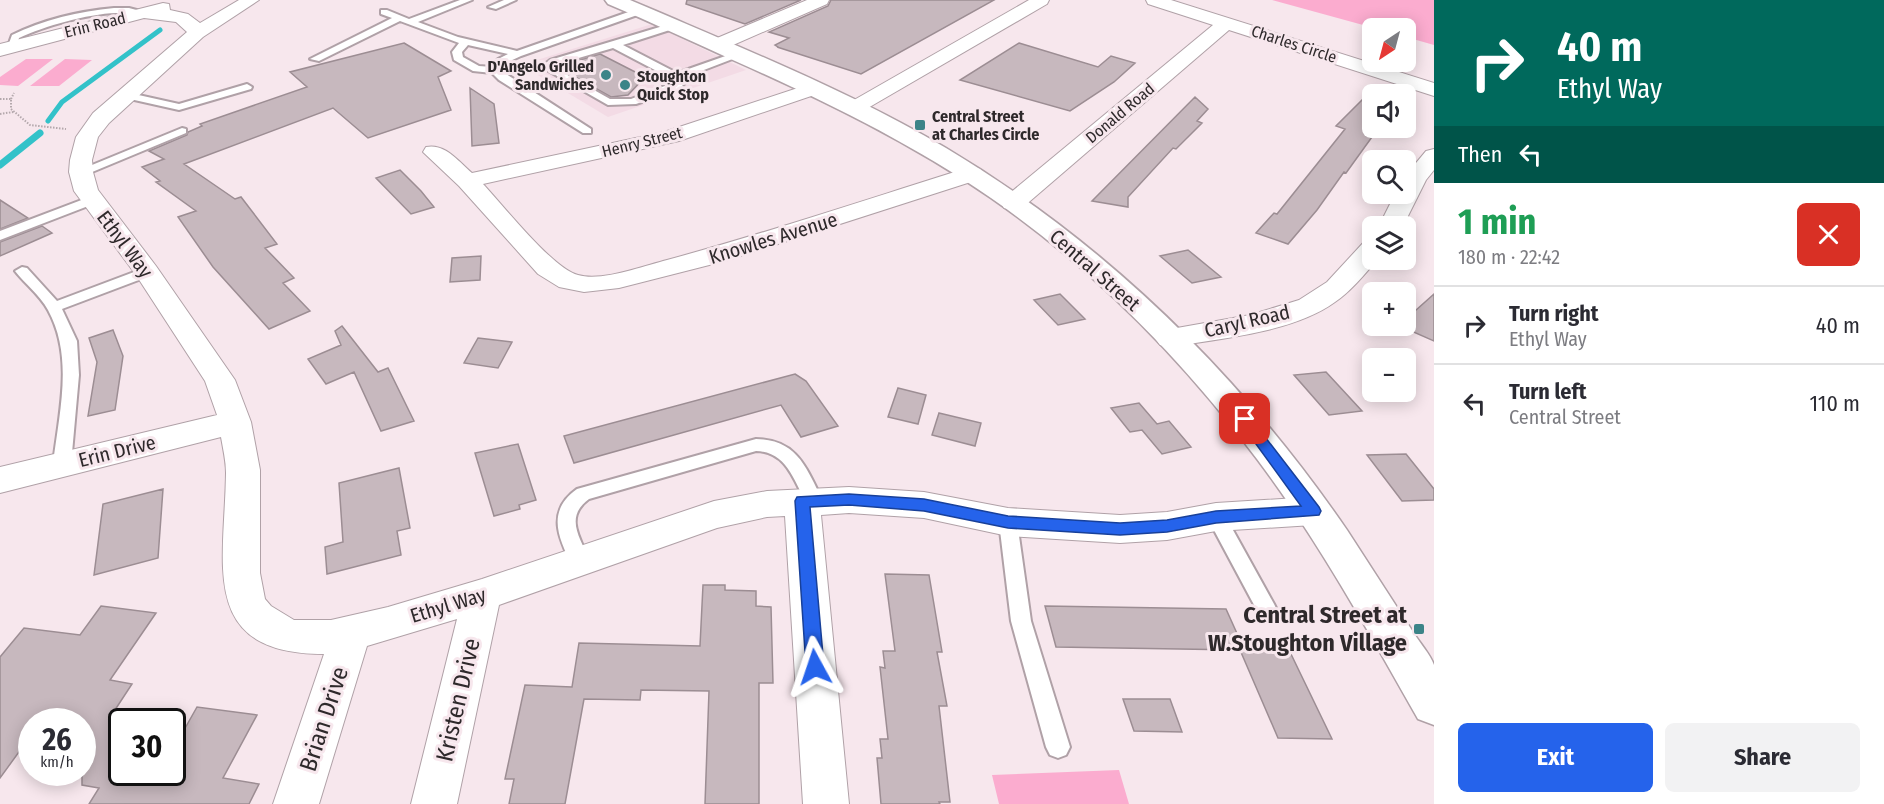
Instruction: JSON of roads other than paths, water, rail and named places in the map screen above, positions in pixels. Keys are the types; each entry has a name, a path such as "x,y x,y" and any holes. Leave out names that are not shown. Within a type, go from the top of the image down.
{"main road":[{"name":"Central Street","path":"614,0 854,108 972,174 1013,203 1101,273 1170,338 1245,419 1313,511 1434,705"}],"street":[{"path":"87,187 84,147 93,128 125,95 197,33 251,0"},
{"path":"727,50 821,0"},
{"path":"854,108 1041,0"},
{"name":"Charles Circle","path":"1154,0 1434,90"},
{"name":"Erin Road","path":"6,48 182,2"},
{"path":"143,13 169,15 184,20 197,33"},
{"name":"Donald Road","path":"1013,203 1227,22"},
{"name":"Henry Street","path":"467,181 654,141 733,118 813,89"},
{"path":"434,152 467,181"},
{"path":"1396,216 1415,178 1434,156"},
{"name":"Knowles Avenue","path":"467,181 557,276 570,281 599,283 730,252 972,174"},
{"name":"Ethyl Way","path":"87,187 213,367 235,422 243,470 242,573 249,610 268,627 294,637 331,637 351,633 482,595 728,511 767,504 849,500 924,505 1008,522 1120,529 1167,526 1216,517 1313,511"},
{"name":"Caryl Road","path":"1170,338 1297,310 1322,299 1362,260"},
{"name":"Erin Drive","path":"0,480 235,422"},
{"path":"808,501 826,804"},
{"name":"Kristen Drive","path":"434,804 482,595"},
{"name":"Brian Drive","path":"296,804 351,633"}],"lane":[{"path":"315,59 405,20 468,0"},
{"path":"493,7 512,0"},
{"path":"495,70 502,61 517,54 640,11"},
{"path":"384,12 466,42 517,54"},
{"path":"615,45 676,77 681,82 675,87 622,104 602,101 550,69 550,64 554,62 673,26"},
{"path":"466,42 457,52 458,58 477,69 495,70 503,78 587,131"},
{"path":"676,77 727,50"},
{"path":"125,95 179,107 247,87"},
{"path":"0,236 182,131"},
{"path":"22,271 54,307 69,341 71,375 62,464"},
{"path":"54,307 147,272"},
{"path":"580,561 565,519 566,511 574,499 583,494 756,445 767,444 784,451 808,501"},
{"path":"1216,517 1267,610"},
{"path":"1008,522 1021,621 1058,747"}],"waterway":[{"path":"48,121 62,102 160,30"},
{"path":"0,165 40,133"}],"place":[{"name":"D'Angelo Grilled Sandwiches","path":"606,75"},
{"name":"Stoughton Quick Stop","path":"625,85"},
{"name":"Central Street at Charles Circle","path":"920,125"},
{"name":"Central Street at W.Stoughton Village","path":"1419,629"}]}
